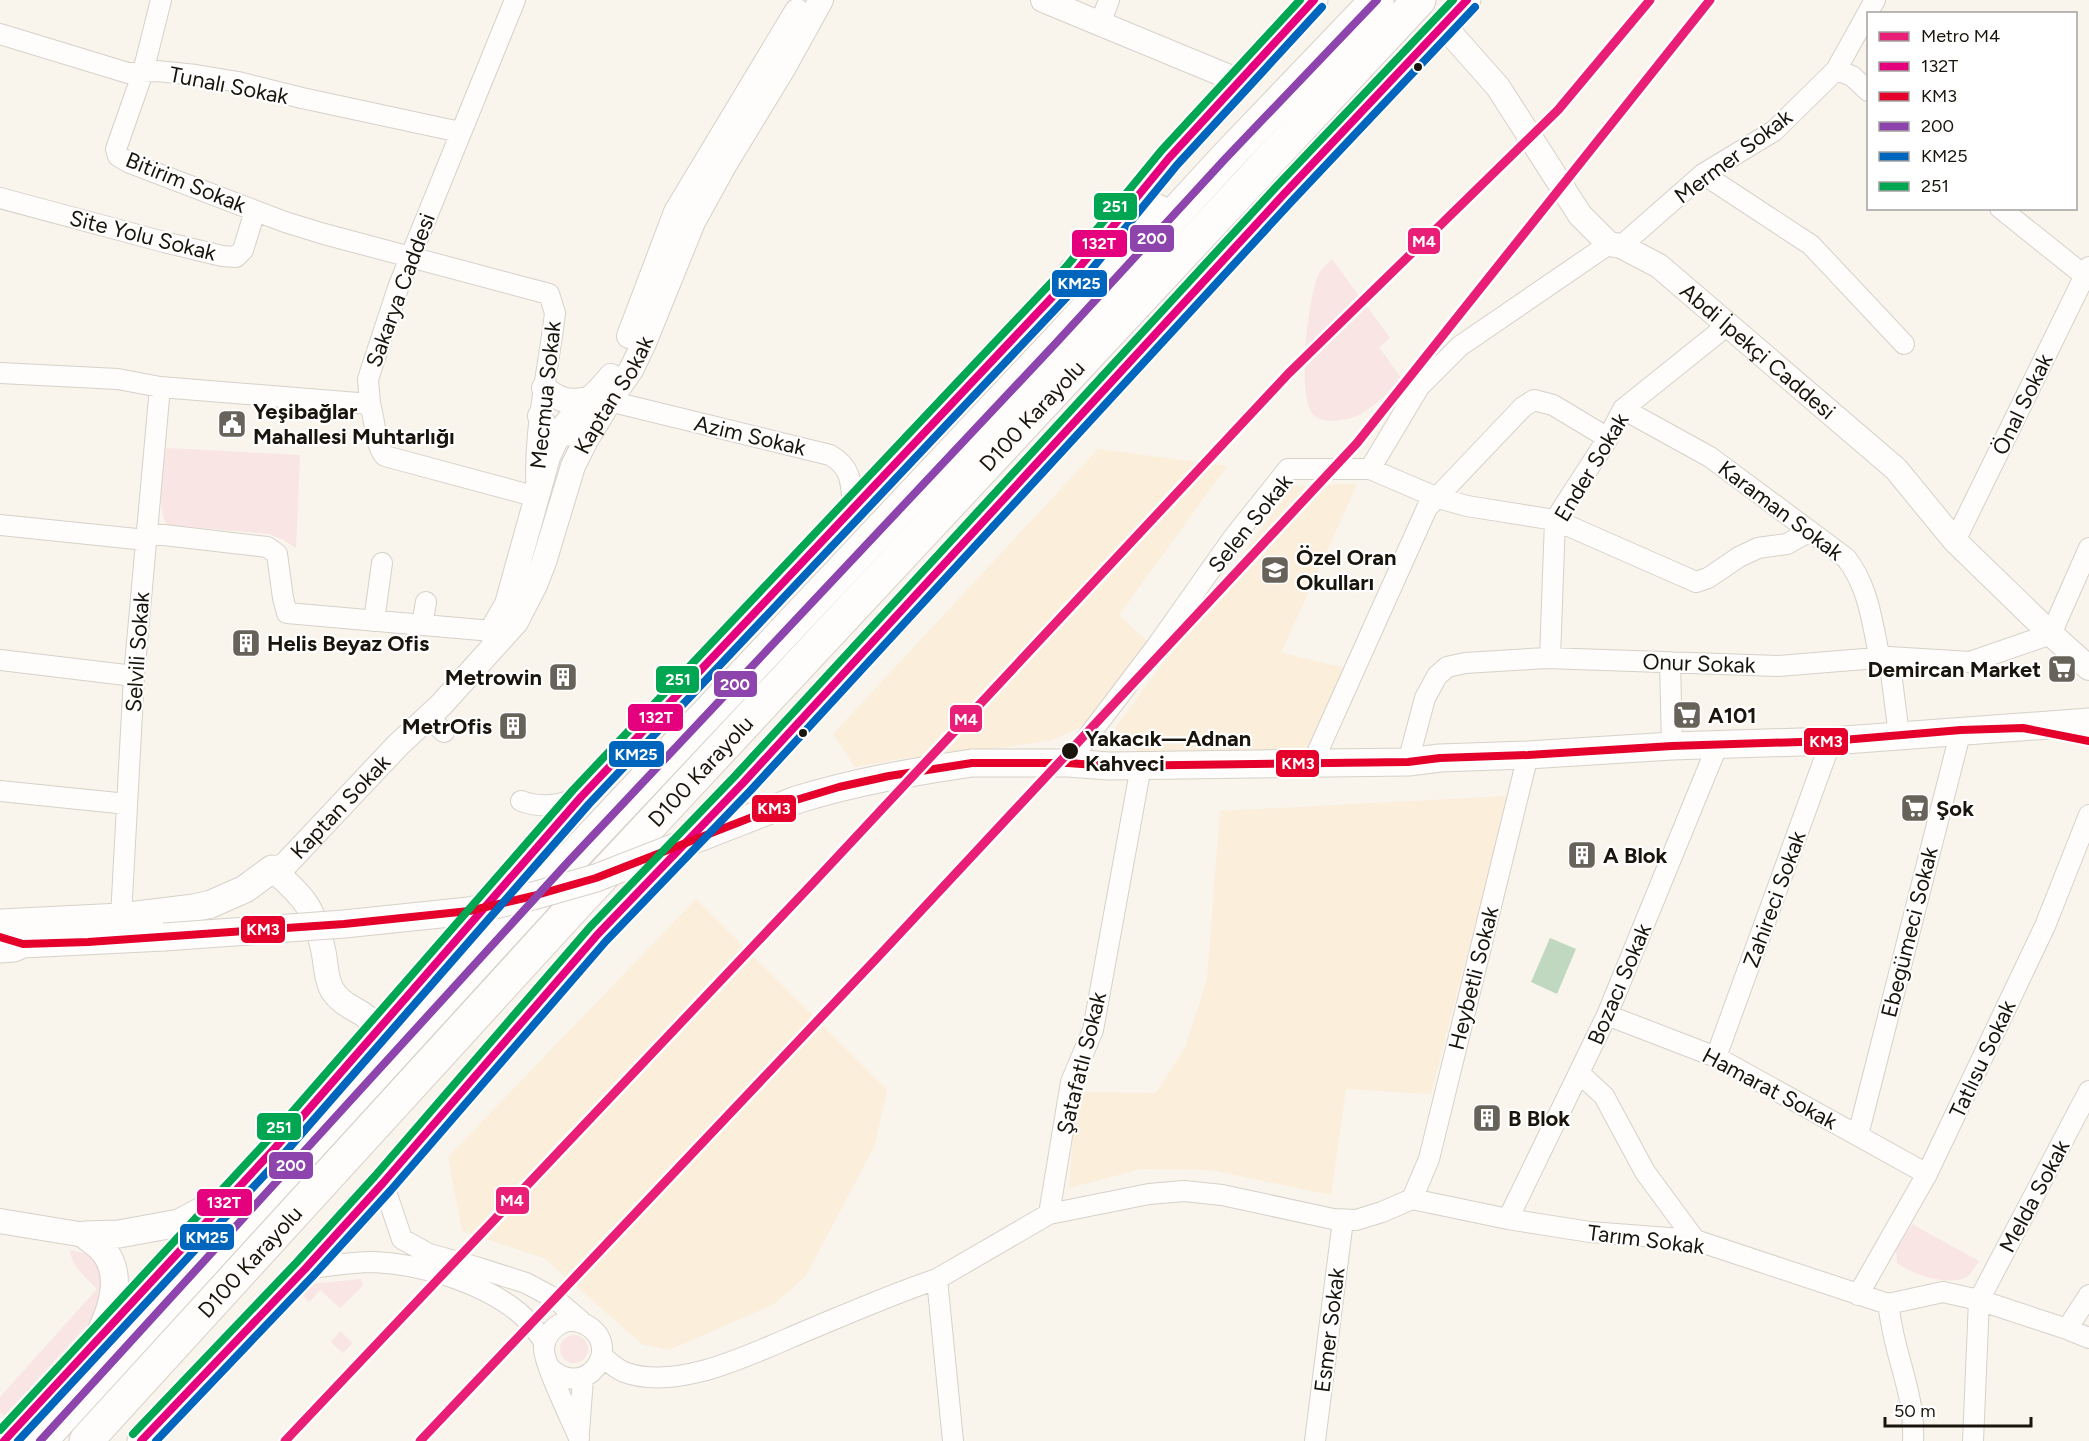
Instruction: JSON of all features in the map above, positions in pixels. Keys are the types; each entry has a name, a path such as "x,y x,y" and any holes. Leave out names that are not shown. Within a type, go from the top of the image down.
{"highway":[{"name":"D100 Karayolu","path":"40,1441 568,862 1048,352 1225,159 1377,0"},
{"name":"D100 Karayolu","path":"86,1441 569,912 1419,0"},
{"path":"1074,274 1225,159"}],"main road":[{"path":"141,1441 383,1183 598,934 751,774 1284,194 1467,0"},
{"path":"4,1441 230,1196 581,797 1074,274 1169,158 1310,1"},
{"path":"8,943 164,937 344,924 469,911 596,878 811,795 889,776 972,763 1141,766 1408,762 1440,758 1672,746 1831,741 2089,722"},
{"path":"2023,728 2089,741"},
{"path":"0,923 121,917 211,904 245,889 272,869"},
{"path":"85,1235 119,1234 179,1223 230,1196"},
{"path":"85,1235 104,1251 113,1268 111,1311 95,1342"}],"street":[{"name":"Bitirim Sokak","path":"161,0 143,72 116,149 118,156 130,163 255,211 410,259"},
{"name":"Sakarya Caddesi","path":"514,0 410,259 368,380 378,447 385,456 537,497"},
{"name":"Kaptan Sokak","path":"272,869 284,867 398,745 436,725 488,655 516,622 538,578 573,466 615,371 676,212 803,0"},
{"name":"Kaptan Sokak","path":"599,409 631,370 693,222 821,0"},
{"path":"1043,0 1239,81"},
{"path":"1100,24 1109,0"},
{"name":"Mermer Sokak","path":"1615,245 1702,174 1774,131 1836,70 1867,14"},
{"name":"Abdi İpekçi Caddesi","path":"1444,26 1498,87 1580,215 1615,245 1659,266 1896,470 1955,542 2089,668"},
{"name":"Tunalı Sokak","path":"0,34 128,72 196,75 238,82 460,132"},
{"path":"1836,70 1852,76 1867,89"},
{"path":"1702,174 1811,245 1904,344"},
{"name":"Site Yolu Sokak","path":"0,198 164,243 236,258 243,250 255,211"},
{"path":"2003,210 2087,272"},
{"path":"1615,245 1460,346 1419,387 1370,470 1438,498 1467,506 1555,520 1696,582 1708,578 1739,557 1758,548 1787,544 1810,531"},
{"name":"Mecmua Sokak","path":"410,259 549,294 555,313 536,453 537,497"},
{"name":"Önal Sokak","path":"1955,542 2087,272"},
{"name":"Ender Sokak","path":"1550,658 1555,520 1608,438 1623,409 1729,324"},
{"path":"0,373 118,379 160,387 370,404"},
{"name":"Selvili Sokak","path":"121,917 134,676 160,387"},
{"path":"540,416 543,426 552,432 575,433 599,409 562,400 544,388"},
{"path":"1312,764 1427,508 1523,406 1534,400 1553,405 1608,438"},
{"name":"Azim Sokak","path":"599,409 830,455 840,461 849,473 853,509"},
{"name":"Karaman Sokak","path":"1623,409 1710,457 1846,558 1866,591 1884,658 1899,735"},
{"name":"Kaptan Sokak","path":"272,869 277,858 397,727 480,647 492,631 507,604 548,457 559,434"},
{"name":"Selen Sokak","path":"1068,763 1233,538 1288,469 1370,470"},
{"path":"0,525 267,547 277,554 287,613 492,631"},
{"path":"2051,634 2089,548"},
{"path":"374,621 382,563"},
{"path":"422,625 426,602"},
{"name":"Onur Sokak","path":"1408,762 1425,698 1437,676 1447,667 1465,663 1550,658 1779,666 1884,658 1970,662 2051,634"},
{"path":"0,660 134,676"},
{"path":"1670,662 1672,746"},
{"name":"Ebegümeci Sokak","path":"1858,1135 1960,730"},
{"name":"Zahireci Sokak","path":"1716,1057 1831,741"},
{"name":"Bozacı Sokak","path":"1509,1219 1607,1015 1718,744"},
{"name":"Heybetli Sokak","path":"1412,1199 1429,1159 1528,755"},
{"name":"Şatafatlı Sokak","path":"1050,1215 1071,1083 1093,1030 1141,766"},
{"path":"0,791 127,804"},
{"path":"521,801 547,807 581,797"},
{"name":"Tatlısu Sokak","path":"1858,1295 1927,1174 2045,926 2089,816"},
{"path":"272,869 302,897 311,910 318,926 328,982 333,992 341,1001 362,1013 379,1028"},
{"name":"Hamarat Sokak","path":"1607,1015 1716,1057 1927,1174"},
{"path":"1579,1073 1604,1096 1645,1172 1695,1240"},
{"name":"Melda Sokak","path":"1979,1300 2089,1091"},
{"path":"383,1183 402,1239 429,1254 526,1283 554,1298 592,1328 602,1345 602,1356 592,1373 583,1378 565,1378 550,1368"},
{"path":"602,1356 623,1372 649,1376 674,1376 709,1370 892,1294 937,1279 1050,1215 1149,1194 1184,1191 1222,1195 1344,1220 1356,1220 1374,1215 1412,1199"},
{"name":"Tarım Sokak","path":"1412,1199 1509,1219 1590,1232 1695,1240 1888,1304 1943,1292 1979,1300 2089,1338"},
{"name":"Esmer Sokak","path":"1314,1441 1344,1220"},
{"path":"0,1221 85,1235"},
{"path":"304,1269 341,1263 372,1262 416,1267 451,1278 502,1300 519,1313 545,1343"},
{"path":"937,1279 953,1441"},
{"path":"2067,1329 2089,1295"},
{"path":"1973,1441 1979,1300"},
{"path":"1888,1304 1894,1339 1912,1401 1913,1441"},
{"path":"579,1439 544,1352 549,1334 555,1328 563,1323 581,1321"},
{"path":"579,1439 583,1378"}],"shaded area":[{"path":"1332,259 1390,338 1379,347 1403,381 1357,416 1332,421 1315,416 1309,407 1305,370 1311,301 1321,270"},
{"path":"166,448 300,455 296,548 269,534 168,525 164,519 161,500"},
{"path":"1098,449 1227,466 1119,615 1147,641 1084,725 1053,740 980,751 899,759 855,767 833,734"},
{"name":"Özel Oran Okulları","path":"1357,484 1281,653 1346,668 1307,753 1146,757 1122,740 1115,728 1293,486"},
{"path":"1508,796 1431,1094 1346,1089 1331,1195 1211,1170 1141,1169 1069,1188 1076,1092 1156,1093 1185,1048 1207,979 1220,811"},
{"path":"696,899 887,1090 874,1147 805,1277 774,1304 669,1350 642,1344 544,1258 462,1231 448,1157"},
{"path":"1550,938 1576,949 1557,994 1531,982"},
{"path":"1912,1224 1979,1261 1971,1273 1961,1279 1942,1280 1921,1275 1897,1263 1896,1250"},
{"path":"70,1250 91,1255 104,1268 99,1312 4,1416 0,1412 0,1397 97,1289 76,1266"},
{"path":"361,1279 363,1286 340,1308 320,1290 309,1302 301,1294 311,1284"},
{"path":"340,1331 353,1343 343,1353 331,1342"},
{"path":"574,1335 584,1339 588,1349 584,1359 574,1363 564,1359 560,1349 564,1339"}],"metro line":[{"name":"M4","path":"285,1441 813,883 1288,374 1558,110 1650,0"},
{"name":"M4","path":"420,1441 876,959 1357,443 1710,0"}],"transit line":[{"name":"251","path":"0,1430 267,1141 573,790 1066,267 1161,151 1300,0"},
{"name":"132T","path":"4,1441 275,1148 581,797 1074,274 1169,158 1314,0"},
{"name":"200","path":"40,1441 568,862 1056,343 1225,159 1377,0"},
{"name":"251","path":"133,1434 297,1262 375,1176 590,927 735,776 1276,187 1453,0"},
{"name":"132T","path":"141,1441 305,1269 383,1183 598,934 743,783 1284,194 1467,0"},
{"name":"KM25","path":"18,1441 283,1155 589,804 1082,281 1177,165 1322,7"},
{"name":"KM25","path":"156,1441 313,1276 391,1190 606,941 751,790 1292,201 1475,7"},
{"name":"KM3","path":"0,937 23,944 88,942 344,924 469,911 596,878 796,800 839,787 889,776 972,763 1068,763 1109,766 1408,762 1440,758 1672,746 1831,741 1961,730 2023,728 2089,741"}],"place":[{"name":"Yeşibağlar Mahallesi Muhtarlığı","path":"232,424"},
{"name":"Özel Oran Okulları","path":"1275,570"},
{"name":"Helis Beyaz Ofis","path":"246,643"},
{"name":"Demircan Market","path":"2062,669"},
{"name":"Metrowin","path":"563,677"},
{"name":"A101","path":"1687,715"},
{"name":"MetrOfis","path":"513,726"},
{"name":"Yakacık—Adnan Kahveci","path":"1070,751"},
{"name":"Şok","path":"1915,808"},
{"name":"A Blok","path":"1582,855"},
{"name":"B Blok","path":"1487,1118"}]}
